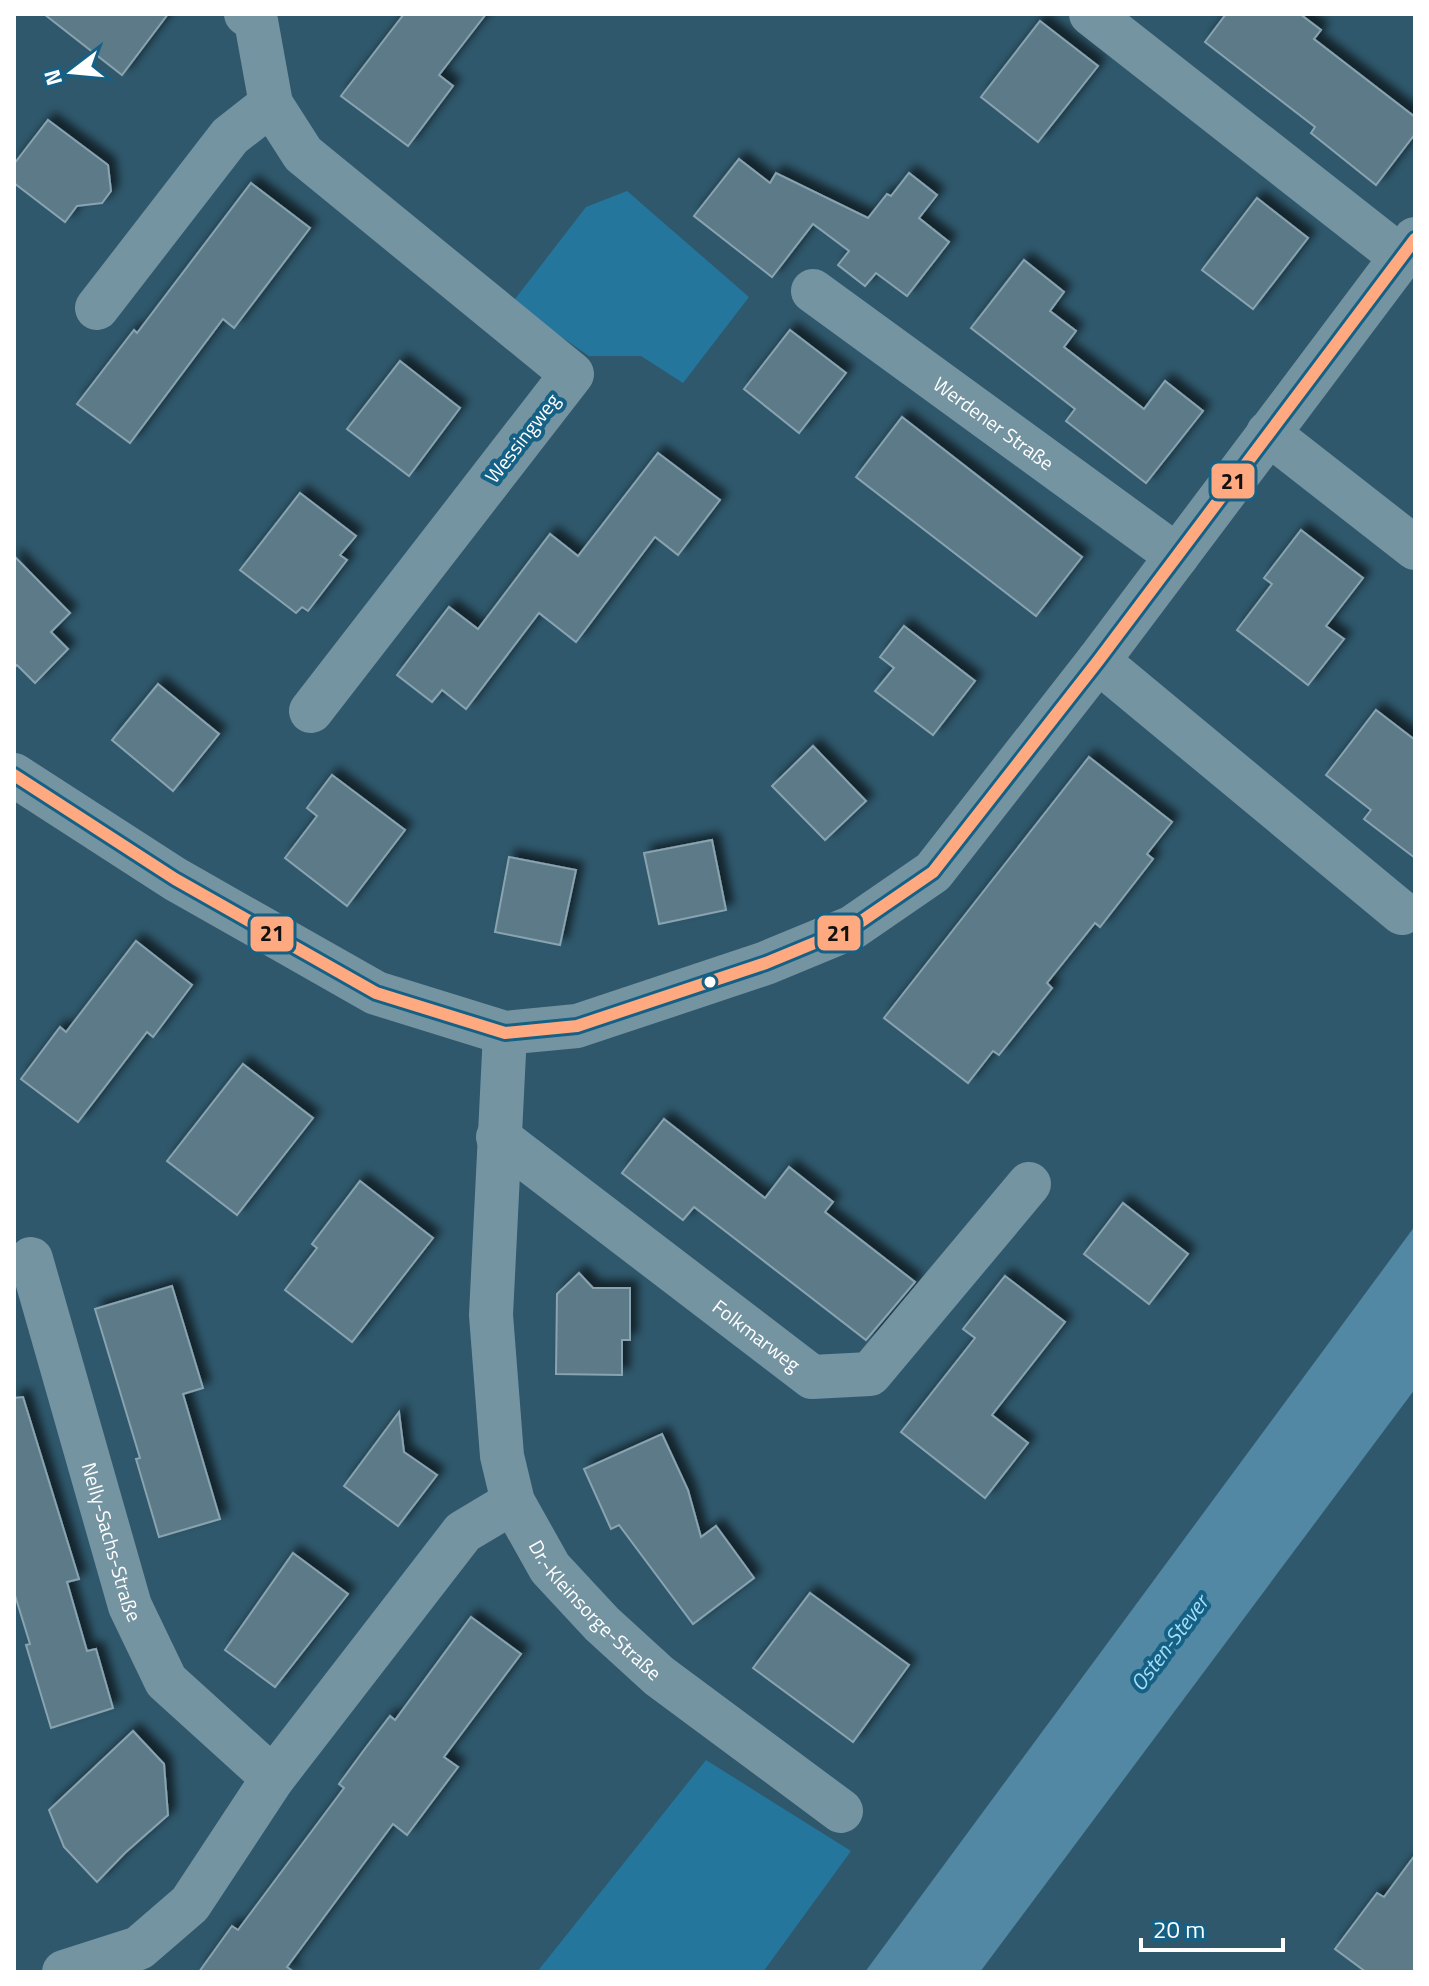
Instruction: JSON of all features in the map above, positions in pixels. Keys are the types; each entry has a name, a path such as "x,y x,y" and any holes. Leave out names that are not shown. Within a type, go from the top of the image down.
{"street":[{"path":"14,775 175,879 376,993 505,1033 577,1026 766,963 853,927 933,872 1098,661 1408,248 1091,14"},
{"name":"Wessingweg","path":"254,16 271,104 303,154 572,374 311,711"},
{"path":"97,308 230,136 271,104"},
{"name":"Werdener Straße","path":"813,291 1177,556"},
{"path":"1268,433 1415,548"},
{"path":"1098,661 1402,913"},
{"name":"Dr.-Kleinsorge-Straße","path":"505,1033 491,1315 502,1456 513,1502 550,1568 602,1624 659,1676 841,1811"},
{"name":"Folkmarweg","path":"498,1137 812,1377 870,1374 1029,1184"},
{"name":"Nelly-Sachs-Straße","path":"31,1259 130,1606 166,1681 273,1778"},
{"path":"64,1972 139,1948 190,1904 273,1778 463,1532 513,1502"}],"shaded area":[{"path":"627,191 749,297 683,383 641,356 589,356 512,303 586,207"},
{"path":"706,1760 851,1851 763,1972 537,1972"}],"water":[{"name":"Osten-Stever","path":"1415,1226 1415,1389 980,1972 865,1972"}],"building":[{"path":"44,14 168,14 122,75"},
{"path":"404,14 486,14 439,75 453,86 408,146 341,96"},
{"path":"1226,14 1300,14 1321,30 1314,39 1415,117 1415,134 1376,185 1311,133 1315,127 1205,42"},
{"path":"1040,21 1098,66 1038,142 981,97"},
{"path":"48,120 108,165 111,191 102,203 77,206 65,222 14,183 14,164"},
{"path":"739,159 770,183 776,173 868,218 909,173 937,195 919,218 949,242 907,296 876,273 865,286 838,265 849,251 813,224 772,277 694,216"},
{"path":"251,183 310,228 234,328 223,319 130,443 77,404 134,330 137,333"},
{"path":"1257,198 1308,238 1253,309 1202,270"},
{"path":"1024,260 1064,292 1050,311 1076,331 1064,347 1144,409 1165,381 1203,411 1146,483 1066,421 1075,409 971,328"},
{"path":"790,330 846,373 799,433 744,389"},
{"path":"400,361 460,408 409,476 347,429"},
{"path":"902,417 1082,557 1036,616 856,477"},
{"path":"658,453 720,500 678,555 655,537 576,642 539,613 466,709 442,690 432,702 397,675 449,607 478,629 550,534 578,556"},
{"path":"300,493 356,536 340,555 347,560 308,611 302,607 296,613 240,570"},
{"path":"1301,530 1363,578 1326,626 1344,639 1308,685 1237,630 1272,584 1264,578"},
{"path":"14,556 70,613 51,632 68,649 35,683 17,665 14,668"},
{"path":"904,626 975,681 933,735 875,691 894,668 880,657"},
{"path":"158,684 219,734 173,791 112,740"},
{"path":"1376,710 1415,740 1415,858 1364,819 1371,810 1326,775"},
{"path":"813,746 866,801 825,840 772,786"},
{"path":"1089,757 1172,822 1147,854 1153,859 1100,927 1095,923 1047,983 1052,988 999,1055 993,1051 968,1083 884,1018"},
{"path":"332,775 405,830 347,906 285,858 317,816 307,808"},
{"path":"712,840 726,910 659,924 644,853"},
{"path":"509,857 576,870 560,945 495,932"},
{"path":"136,941 192,985 153,1037 147,1032 78,1122 21,1079 60,1027 66,1032"},
{"path":"243,1064 313,1118 237,1215 167,1161"},
{"path":"664,1119 765,1198 789,1167 833,1202 825,1212 915,1282 866,1340 694,1207 683,1220 622,1173"},
{"path":"360,1181 433,1238 352,1342 285,1290 317,1248 312,1244"},
{"path":"1123,1203 1188,1254 1149,1304 1084,1254"},
{"path":"579,1273 593,1288 630,1288 630,1340 622,1340 622,1375 556,1374 557,1294"},
{"path":"1005,1276 1065,1322 992,1415 1028,1443 985,1498 901,1432 975,1338 963,1329"},
{"path":"172,1286 203,1388 183,1394 220,1519 159,1537 136,1459 140,1458 95,1309"},
{"path":"23,1397 79,1579 67,1582 87,1651 96,1649 113,1708 51,1728 14,1592 14,1398"},
{"path":"399,1412 404,1452 437,1475 398,1526 344,1486"},
{"path":"662,1434 688,1490 701,1537 716,1526 754,1578 693,1624 619,1525 611,1529 584,1469"},
{"path":"293,1553 348,1594 275,1687 225,1650"},
{"path":"810,1593 909,1665 853,1742 753,1668"},
{"path":"471,1617 521,1654 444,1757 458,1767 407,1835 393,1824 287,1967 294,1972 199,1972 232,1926 238,1930 344,1788 339,1784 364,1750 390,1716 395,1720"},
{"path":"133,1731 164,1764 168,1815 97,1882 64,1847 49,1810"},
{"path":"1415,1855 1415,1972 1366,1972 1335,1949 1377,1893 1384,1897"}],"transit line":[{"name":"21","path":"14,775 175,879 376,993 505,1033 577,1026 766,963 853,927 933,872 1098,661 1415,239"}]}
